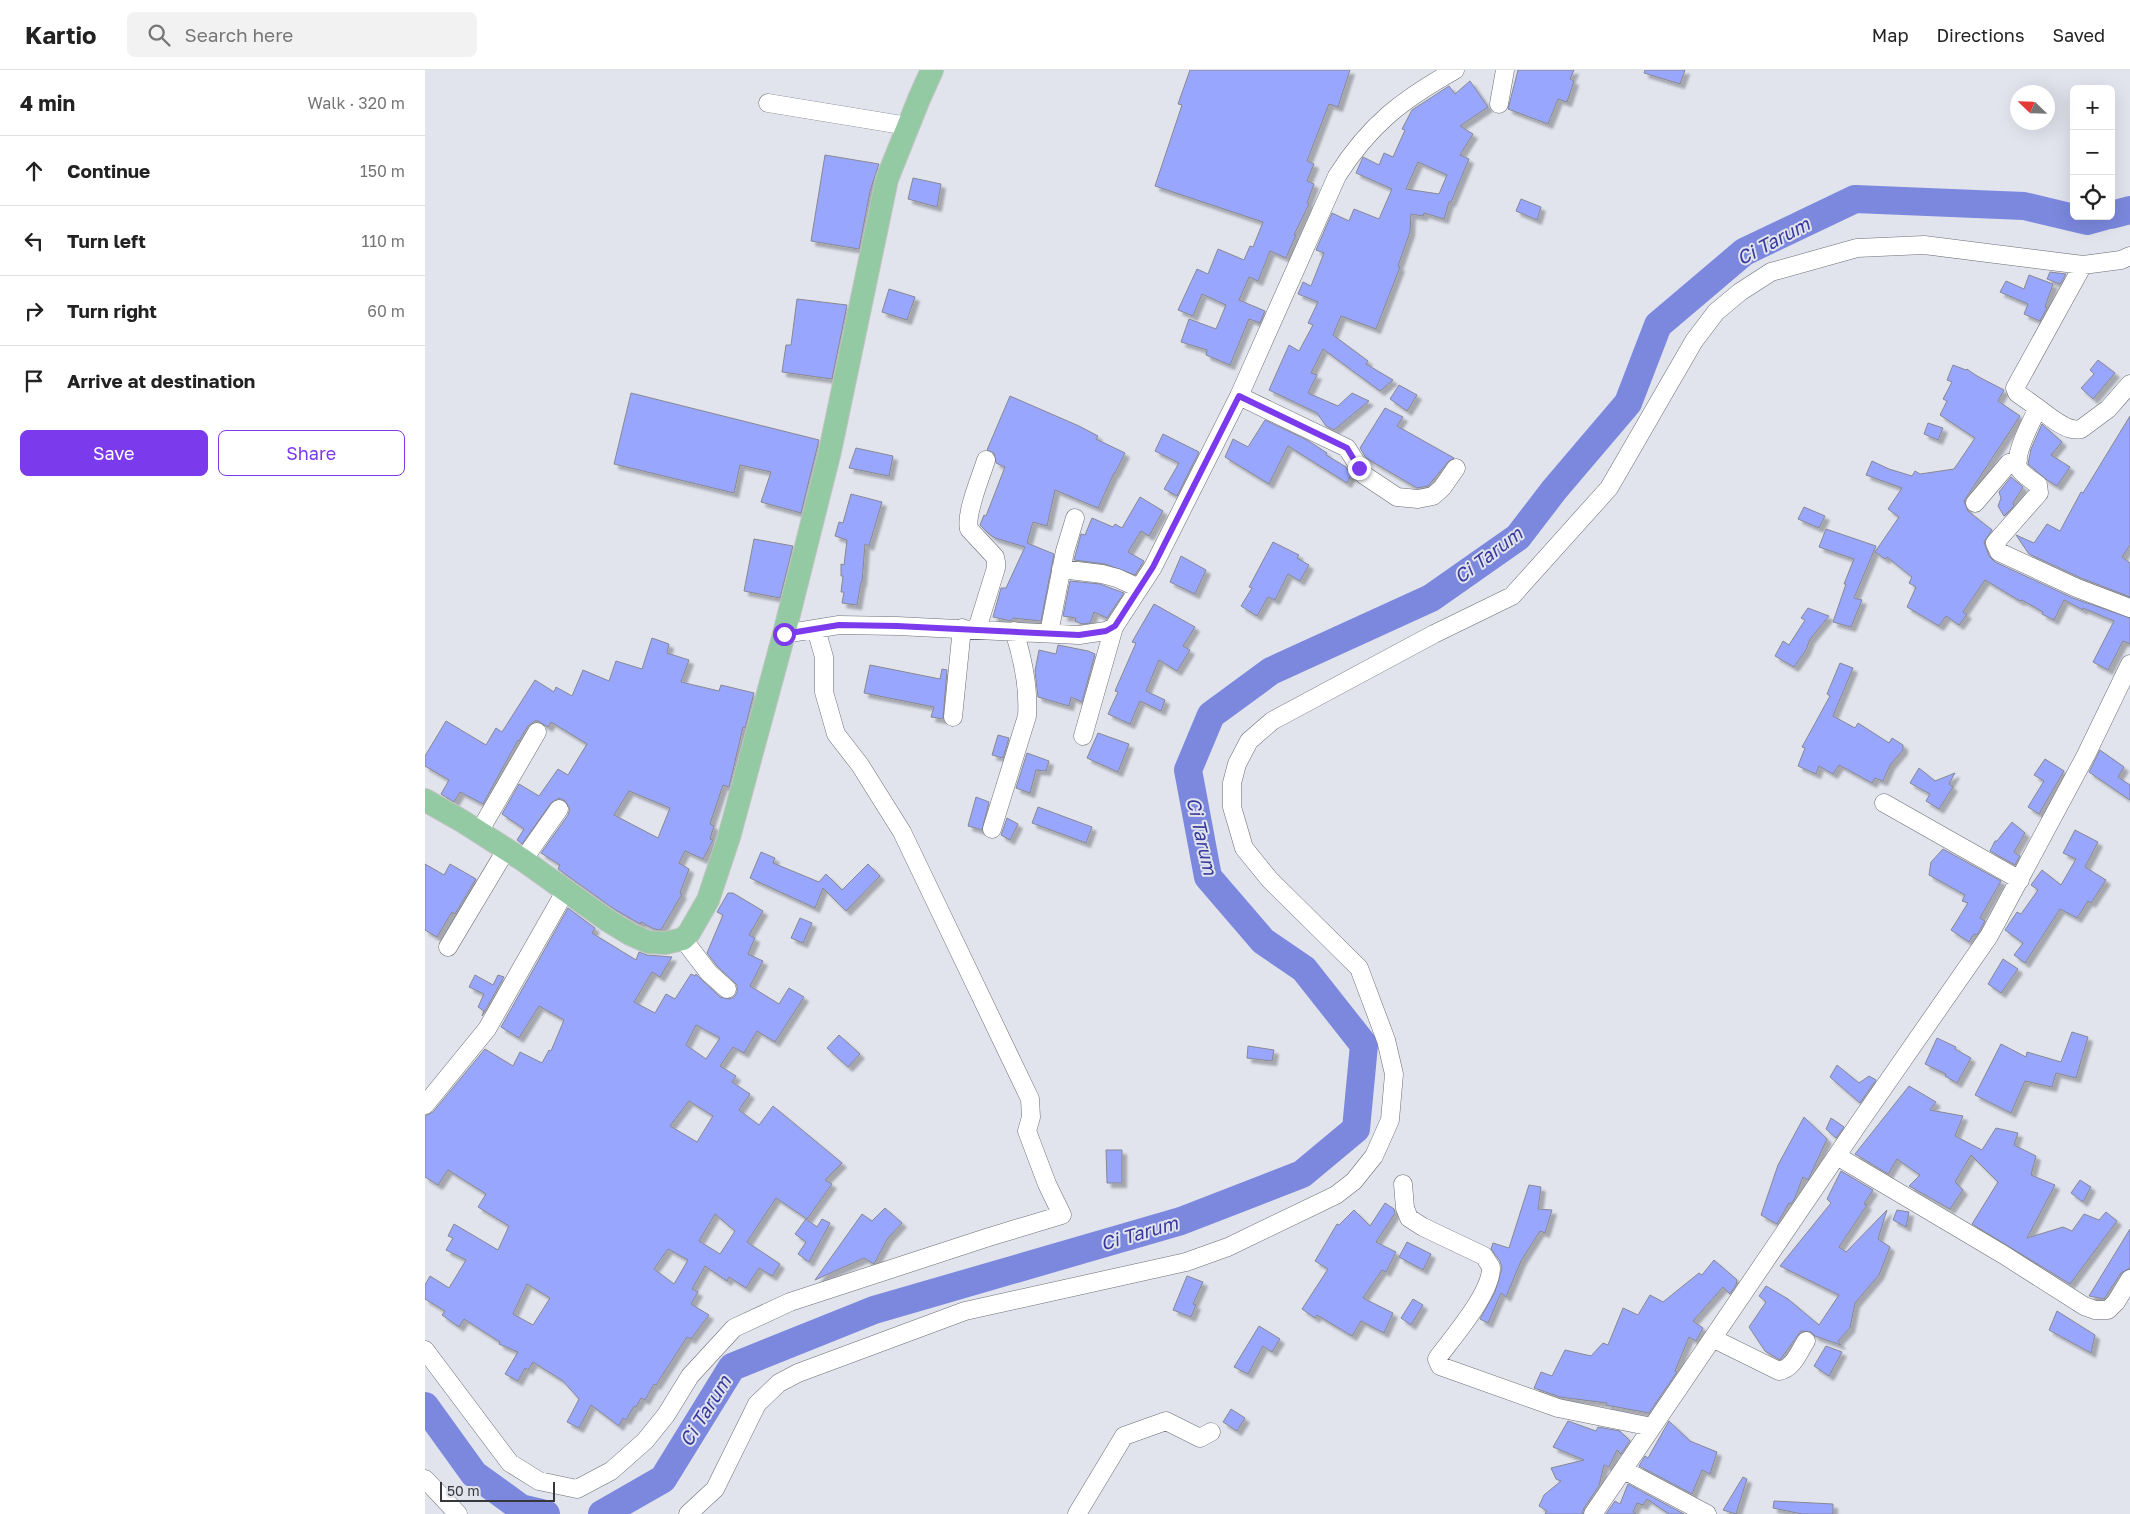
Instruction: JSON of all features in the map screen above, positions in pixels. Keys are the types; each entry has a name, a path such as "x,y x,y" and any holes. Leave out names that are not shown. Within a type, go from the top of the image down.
{"main road":[{"path":"425,800 515,855 607,920 648,942 665,943 683,939 689,933 708,900 729,837 784,634 831,450 885,188 908,126 932,70"}],"street":[{"path":"1083,736 1115,626 1157,559 1239,396 1337,176 1352,152 1397,107 1413,94 1455,70"},
{"path":"1499,104 1505,70"},
{"path":"768,102 908,126"},
{"path":"688,1514 715,1489 757,1404 779,1383 798,1373 965,1312 1186,1262 1228,1247 1337,1195 1354,1181 1374,1156 1389,1120 1394,1074 1386,1040 1359,968 1270,880 1244,848 1232,807 1232,783 1237,764 1249,741 1272,721 1434,634 1512,596 1609,488 1694,341 1716,312 1740,292 1771,272 1857,248 1924,245 2083,266 2121,260 2130,256"},
{"path":"2083,266 2015,388 2017,393 2038,408 2068,428 2076,431 2108,409 2130,384"},
{"path":"1239,396 1347,448 1364,475 1397,497 1418,499 1433,496 1442,488 1456,468"},
{"path":"2038,408 2019,451 2018,467 2038,485 2039,493 1995,543 1999,552 2077,588 2130,608"},
{"path":"953,718 970,629 996,568 995,557 969,529 968,524 986,460"},
{"path":"1975,503 2009,463 2018,460"},
{"path":"1049,633 1061,569 1075,518"},
{"path":"1061,569 1102,574 1117,578 1139,588"},
{"path":"784,634 839,625 1079,635 1106,631 1115,626"},
{"path":"425,1350 510,1463 539,1481 577,1489 611,1471 645,1441 666,1415 689,1376 734,1328 791,1302 989,1237 1063,1215 1047,1184 1027,1131 1031,1117 1029,1099 902,832 860,765 836,734 824,692 824,657 816,629"},
{"path":"992,829 1027,716 1026,678 1021,650 1014,631"},
{"path":"1593,1514 1989,936 2086,755 2130,664"},
{"path":"479,832 537,732"},
{"path":"1884,803 2020,880"},
{"path":"448,947 515,855 559,810"},
{"path":"425,1104 487,1029 566,890"},
{"path":"683,939 709,973 727,989"},
{"path":"1837,1156 2004,1255 2084,1306 2095,1310 2108,1310 2116,1302 2130,1279"},
{"path":"1403,1184 1405,1208 1409,1218 1423,1227 1483,1256 1491,1267 1489,1283 1466,1321 1437,1359 1440,1366 1558,1408 1652,1426"},
{"path":"1714,1339 1779,1371 1785,1370 1790,1366 1806,1341"},
{"path":"1077,1514 1118,1444 1128,1433 1166,1422 1200,1438 1211,1432"},
{"path":"1624,1470 1707,1514"},
{"path":"425,1479 459,1514"}],"building":[{"path":"1190,70 1350,70 1338,107 1329,104 1307,161 1314,164 1307,181 1314,184 1307,203 1309,204 1294,235 1296,235 1286,258 1270,251 1258,281 1249,277 1239,300 1265,311 1260,323 1249,319 1230,365 1206,355 1207,350 1181,342 1189,319 1216,329 1226,305 1202,294 1193,316 1178,310 1197,269 1208,274 1218,249 1244,260 1250,246 1253,247 1263,222 1155,186 1182,105 1178,104"},
{"path":"1518,70 1574,70 1570,79 1574,81 1567,102 1558,99 1548,124 1508,109"},
{"path":"1645,70 1685,70 1680,84 1644,73"},
{"path":"1470,81 1488,107 1460,126 1473,134 1460,155 1469,159 1451,202 1449,202 1444,219 1424,213 1423,216 1411,214 1410,232 1398,266 1400,267 1376,329 1341,316 1333,335 1368,361 1366,364 1393,380 1380,391 1323,349 1311,373 1317,375 1308,393 1338,406 1352,393 1369,401 1334,430 1326,426 1317,413 1269,390 1289,345 1299,351 1313,325 1308,323 1318,302 1298,294 1303,282 1311,286 1324,253 1316,250 1332,213 1349,221 1354,209 1379,219 1392,189 1356,173 1363,157 1379,165 1384,153 1393,157 1405,130 1402,129 1412,110 1449,86 1455,94","holes":["1418,162 1447,175 1439,194 1406,189"]},
{"path":"825,155 879,164 870,191 859,249 811,241"},
{"path":"913,178 941,184 937,207 908,199"},
{"path":"1521,199 1541,207 1537,220 1516,211"},
{"path":"2050,272 2066,274 2060,284 2047,279"},
{"path":"2029,275 2053,284 2045,307 2047,308 2040,321 2024,314 2028,304 2000,292 2006,281 2024,289"},
{"path":"889,289 915,297 907,320 882,312"},
{"path":"797,299 847,305 832,379 782,372 786,345 791,345"},
{"path":"2098,360 2115,373 2093,399 2081,388 2094,374 2090,370"},
{"path":"1953,365 1967,369 2004,390 1998,401 2020,416 1964,501 1968,511 1992,530 1984,542 1989,556 1995,562 2073,598 2130,618 2130,644 2123,641 2108,670 2093,662 2114,621 2083,608 2083,610 2064,600 2054,620 1985,580 1963,612 1967,614 1959,625 1946,616 1939,626 1907,607 1916,587 1909,583 1912,577 1887,557 1885,559 1875,552 1899,517 1888,509 1902,488 1866,475 1872,461 1889,469 1912,476 1915,471 1920,474 1954,469 1975,438 1940,415 1947,401 1943,399 1952,382 1947,380"},
{"path":"1399,385 1417,395 1407,411 1390,399"},
{"path":"631,393 819,440 801,513 761,502 771,472 740,465 734,493 614,464"},
{"path":"1010,396 1079,426 1098,436 1096,439 1125,453 1098,508 1055,490 1047,526 1033,522 1027,543 1054,554 1041,621 1013,618 1011,621 993,617 1001,588 1006,588 1025,547 995,538 980,525 984,515 986,516 1005,467 996,463 994,453 987,450"},
{"path":"1385,408 1403,417 1397,426 1454,458 1448,462 1428,486 1417,488 1366,458 1360,448"},
{"path":"2130,416 2130,545 2122,557 2130,563 2130,597 2081,578 2029,554 2016,535 2034,543 2047,524 2060,531 2081,492 2083,493"},
{"path":"1265,420 1307,440 1327,453 1326,455 1346,467 1351,475 1347,483 1288,446 1269,484 1225,457 1233,439 1248,447"},
{"path":"1928,423 1943,428 1938,440 1924,434"},
{"path":"2042,424 2062,442 2051,455 2070,467 2057,486 2028,464 2031,449"},
{"path":"1163,434 1199,452 1177,496 1164,489 1179,463 1155,451"},
{"path":"856,448 893,456 889,476 849,468"},
{"path":"2011,477 2023,487 2013,503 2014,506 2004,516 1998,506 2001,498 1999,492"},
{"path":"851,494 882,502 869,546 865,544 862,582 857,605 842,603 844,592 841,592 843,576 841,576 841,564 844,565 847,540 835,536 839,522 843,523"},
{"path":"1140,497 1163,511 1149,536 1141,531 1128,552 1144,561 1135,575 1105,564 1074,560 1081,534 1085,535 1092,518 1113,527 1115,524 1122,528"},
{"path":"1804,507 1825,516 1819,528 1798,519"},
{"path":"1826,529 1876,546 1854,598 1862,600 1851,627 1833,622 1846,584 1844,584 1854,559 1819,547"},
{"path":"754,539 793,546 780,598 744,591"},
{"path":"1273,542 1299,555 1297,558 1309,565 1300,581 1288,574 1275,600 1268,597 1257,616 1241,606 1252,588 1249,587"},
{"path":"1181,556 1206,570 1195,594 1170,582"},
{"path":"1070,581 1100,584 1124,593 1107,618 1094,612 1090,623 1082,624 1075,621 1076,618 1063,616"},
{"path":"1154,604 1195,627 1183,646 1190,650 1177,671 1159,660 1146,691 1165,700 1161,711 1140,701 1130,724 1108,714 1118,692 1115,691 1136,643 1132,642"},
{"path":"1808,608 1829,616 1810,639 1806,650 1794,667 1775,656 1783,641 1789,645 1805,620 1801,618"},
{"path":"652,638 669,644 667,653 689,660 681,682 719,691 721,685 754,693 745,728 743,727 729,787 723,785 710,824 714,826 710,839 713,840 703,859 685,851 679,863 689,869 680,893 682,894 661,930 654,929 641,922 640,924 614,909 558,869 560,865 541,853 568,815 570,809 565,801 559,798 551,803 522,844 517,840 524,829 502,814 519,784 539,796 558,769 568,775 587,744 551,722 548,727 536,720 528,726 518,740 483,804 460,792 454,802 441,794 449,780 425,766 425,756 446,721 486,745 496,728 502,732 535,680 554,692 556,687 572,696 583,670 609,681 616,661 642,669","holes":["629,791 670,808 658,838 614,815"]},
{"path":"1058,645 1095,654 1082,702 1071,697 1069,706 1038,697 1035,671 1039,650 1056,654"},
{"path":"1840,663 1853,668 1833,716 1855,728 1858,723 1889,743 1892,738 1903,745 1903,750 1890,765 1883,781 1875,778 1872,783 1839,765 1833,774 1819,766 1816,774 1798,766 1805,748 1802,747 1830,696 1827,694"},
{"path":"870,665 940,679 942,669 947,670 943,719 931,717 934,707 864,693"},
{"path":"1098,733 1129,744 1118,772 1087,758"},
{"path":"998,735 1009,738 1003,758 992,755"},
{"path":"2100,750 2124,767 2118,777 2130,785 2130,800 2089,772"},
{"path":"1027,753 1049,761 1046,771 1036,770 1030,793 1016,788"},
{"path":"2045,759 2064,771 2039,814 2028,807 2044,781 2034,775"},
{"path":"1919,768 1935,781 1955,773 1949,784 1953,787 1939,809 1926,801 1930,794 1910,783"},
{"path":"976,797 989,802 982,830 968,826"},
{"path":"1038,807 1092,827 1086,843 1032,823"},
{"path":"1007,818 1018,824 1010,840 1001,835"},
{"path":"2012,822 2025,833 2014,852 2020,856 2015,865 1990,851 1995,841"},
{"path":"2075,830 2098,842 2085,867 2106,880 2091,903 2088,901 2077,918 2060,909 2025,963 2014,955 2023,943 2005,930 2017,912 2021,914 2038,890 2031,885 2042,870 2061,885 2076,859 2063,853"},
{"path":"1943,849 2001,881 1980,918 1985,921 1977,935 1974,934 1969,942 1951,930 1968,903 1962,901 1965,895 1929,875 1931,862"},
{"path":"761,852 775,858 773,863 819,882 826,874 842,890 868,864 880,876 846,911 823,888 815,908 750,878"},
{"path":"425,864 444,875 450,864 476,879 455,914 452,912 437,937 425,930"},
{"path":"728,893 733,893 763,911 749,935 755,938 748,954 763,961 750,986 779,1004 789,988 804,997 775,1042 757,1031 744,1053 733,1047 720,1066 736,1076 732,1082 750,1094 739,1110 759,1125 773,1106 842,1163 825,1180 832,1184 807,1219 776,1198 747,1242 780,1264 772,1276 759,1268 746,1288 729,1277 727,1281 705,1266 692,1289 698,1292 691,1304 709,1315 691,1339 687,1337 645,1400 641,1398 626,1420 623,1418 619,1426 591,1405 579,1428 567,1422 579,1399 563,1381 533,1362 528,1370 525,1368 518,1381 505,1374 518,1352 499,1344 500,1342 464,1319 459,1327 442,1315 445,1311 425,1299 425,1285 430,1276 449,1288 466,1260 446,1250 453,1238 448,1236 454,1224 498,1250 509,1226 478,1207 486,1194 448,1170 438,1185 425,1177 425,1116 433,1112 485,1049 513,1066 520,1052 542,1063 549,1050 551,1051 564,1020 539,1006 519,1038 501,1027 568,908 595,928 592,933 636,960 639,952 647,955 672,957 660,977 652,972 634,1002 655,1013 666,994 675,999 691,974 695,976 696,974 720,997 730,999 735,996 737,985 717,966 707,953 723,915 717,912","holes":["696,1025 720,1038 706,1059 686,1045","689,1101 713,1116 697,1142 670,1126","715,1214 735,1231 720,1254 699,1241","668,1249 688,1260 674,1284 654,1269","527,1284 550,1298 533,1325 513,1314"]},
{"path":"800,918 812,923 803,943 791,938"},
{"path":"2003,959 2018,969 2001,993 1988,984"},
{"path":"475,975 493,985 498,975 504,977 482,1016 484,1011 478,1007 484,994 469,987"},
{"path":"2072,1032 2088,1037 2076,1078 2056,1073 2052,1087 2025,1081 2011,1113 1975,1095 2001,1044 2026,1057 2027,1052 2061,1062"},
{"path":"839,1035 860,1054 848,1067 827,1048"},
{"path":"1937,1038 1956,1047 1955,1049 1971,1058 1957,1083 1945,1076 1946,1074 1925,1064"},
{"path":"1248,1046 1274,1050 1272,1061 1247,1058"},
{"path":"1837,1065 1859,1083 1869,1076 1876,1080 1860,1103 1830,1077"},
{"path":"1909,1086 1936,1102 1930,1110 1963,1116 1955,1136 1982,1150 1996,1128 2018,1133 2014,1145 2036,1156 2031,1175 2055,1185 2027,1238 2063,1227 2072,1231 2084,1214 2099,1220 2106,1212 2117,1221 2070,1284 1972,1224 1998,1182 1971,1155 1955,1182 1963,1190 1950,1209 1909,1186 1920,1175 1897,1159 1888,1174 1855,1154"},
{"path":"1804,1117 1827,1139 1808,1180 1803,1177 1794,1200 1791,1204 1789,1203 1777,1224 1761,1215 1778,1165"},
{"path":"1831,1118 1844,1127 1836,1138 1826,1129"},
{"path":"1106,1150 1122,1150 1122,1183 1107,1183"},
{"path":"1841,1171 1873,1190 1864,1204 1867,1205 1839,1247 1846,1252 1887,1210 1878,1239 1890,1247 1879,1275 1855,1303 1850,1328 1838,1341 1841,1345 1815,1336 1811,1332 1801,1331 1780,1360 1765,1351 1749,1327 1766,1302 1759,1296 1766,1286 1788,1299 1819,1325 1839,1295 1780,1266 1831,1203 1827,1199"},
{"path":"2080,1180 2091,1187 2083,1202 2071,1193"},
{"path":"1529,1185 1541,1187 1538,1209 1552,1210 1545,1233 1540,1231 1521,1261 1506,1297 1501,1293 1488,1323 1480,1319 1495,1292 1502,1268 1500,1261 1491,1249 1493,1243 1509,1248"},
{"path":"1385,1203 1394,1209 1395,1213 1376,1242 1396,1252 1386,1272 1382,1270 1363,1298 1393,1313 1384,1333 1361,1321 1352,1336 1317,1315 1315,1318 1302,1309 1328,1269 1315,1261 1337,1224 1339,1225 1354,1210 1370,1226"},
{"path":"885,1208 902,1223 888,1238 874,1264 864,1258 815,1280 862,1214 872,1221"},
{"path":"1897,1210 1909,1212 1906,1227 1893,1220"},
{"path":"806,1219 817,1227 822,1219 830,1223 809,1262 798,1254 806,1242 795,1234"},
{"path":"2130,1229 2130,1268 2121,1273 2104,1299 2089,1296"},
{"path":"1407,1242 1431,1254 1423,1270 1399,1257"},
{"path":"1714,1260 1737,1280 1736,1285 1730,1294 1723,1287 1693,1321 1703,1328 1696,1341 1689,1337 1675,1371 1677,1372 1649,1413 1606,1405 1607,1403 1560,1397 1534,1388 1541,1372 1552,1376 1565,1350 1591,1356 1603,1343 1608,1345 1623,1308 1638,1315 1650,1295 1663,1302 1699,1273 1702,1275"},
{"path":"1187,1276 1203,1282 1193,1304 1196,1305 1191,1317 1173,1310"},
{"path":"1413,1299 1423,1305 1411,1325 1401,1318"},
{"path":"2057,1311 2095,1335 2091,1353 2049,1330"},
{"path":"1259,1326 1280,1339 1272,1352 1263,1346 1248,1374 1234,1367"},
{"path":"1826,1346 1842,1352 1829,1376 1814,1366"},
{"path":"1231,1409 1245,1418 1237,1431 1223,1422"},
{"path":"1568,1421 1596,1431 1598,1427 1620,1431 1630,1441 1621,1454 1617,1450 1609,1467 1604,1465 1599,1486 1582,1514 1545,1514 1547,1511 1539,1506 1544,1495 1561,1481 1556,1479 1551,1468 1584,1460 1553,1447"},
{"path":"1669,1421 1690,1441 1717,1452 1710,1474 1702,1470 1692,1494 1639,1466 1645,1456 1648,1458"},
{"path":"1743,1477 1747,1479 1736,1514 1723,1510"},
{"path":"1628,1484 1684,1514 1669,1514 1647,1499 1643,1505 1637,1503 1633,1512 1636,1514 1606,1514 1615,1501 1620,1504"},
{"path":"1774,1501 1833,1504 1833,1514 1802,1514 1773,1508"}],"waterway":[{"name":"Ci Tarum","path":"602,1514 663,1479 732,1367 874,1310 1181,1221 1302,1174 1356,1129 1364,1045 1304,969 1263,941 1208,877 1188,770 1211,715 1271,671 1431,598 1518,537 1554,490 1628,403 1658,325 1744,252 1855,199 2024,206 2070,217"},
{"name":"Ci Tarum","path":"2115,214 2130,210"},
{"name":"Ci Tarum","path":"2083,220 2091,220"},
{"name":"Ci Tarum","path":"425,1406 474,1474 521,1508 546,1514"}],"route":[{"path":"784,634 839,625 977,629 1079,635 1106,631 1115,626 1153,567 1239,396 1347,448 1352,453 1359,468"}]}
